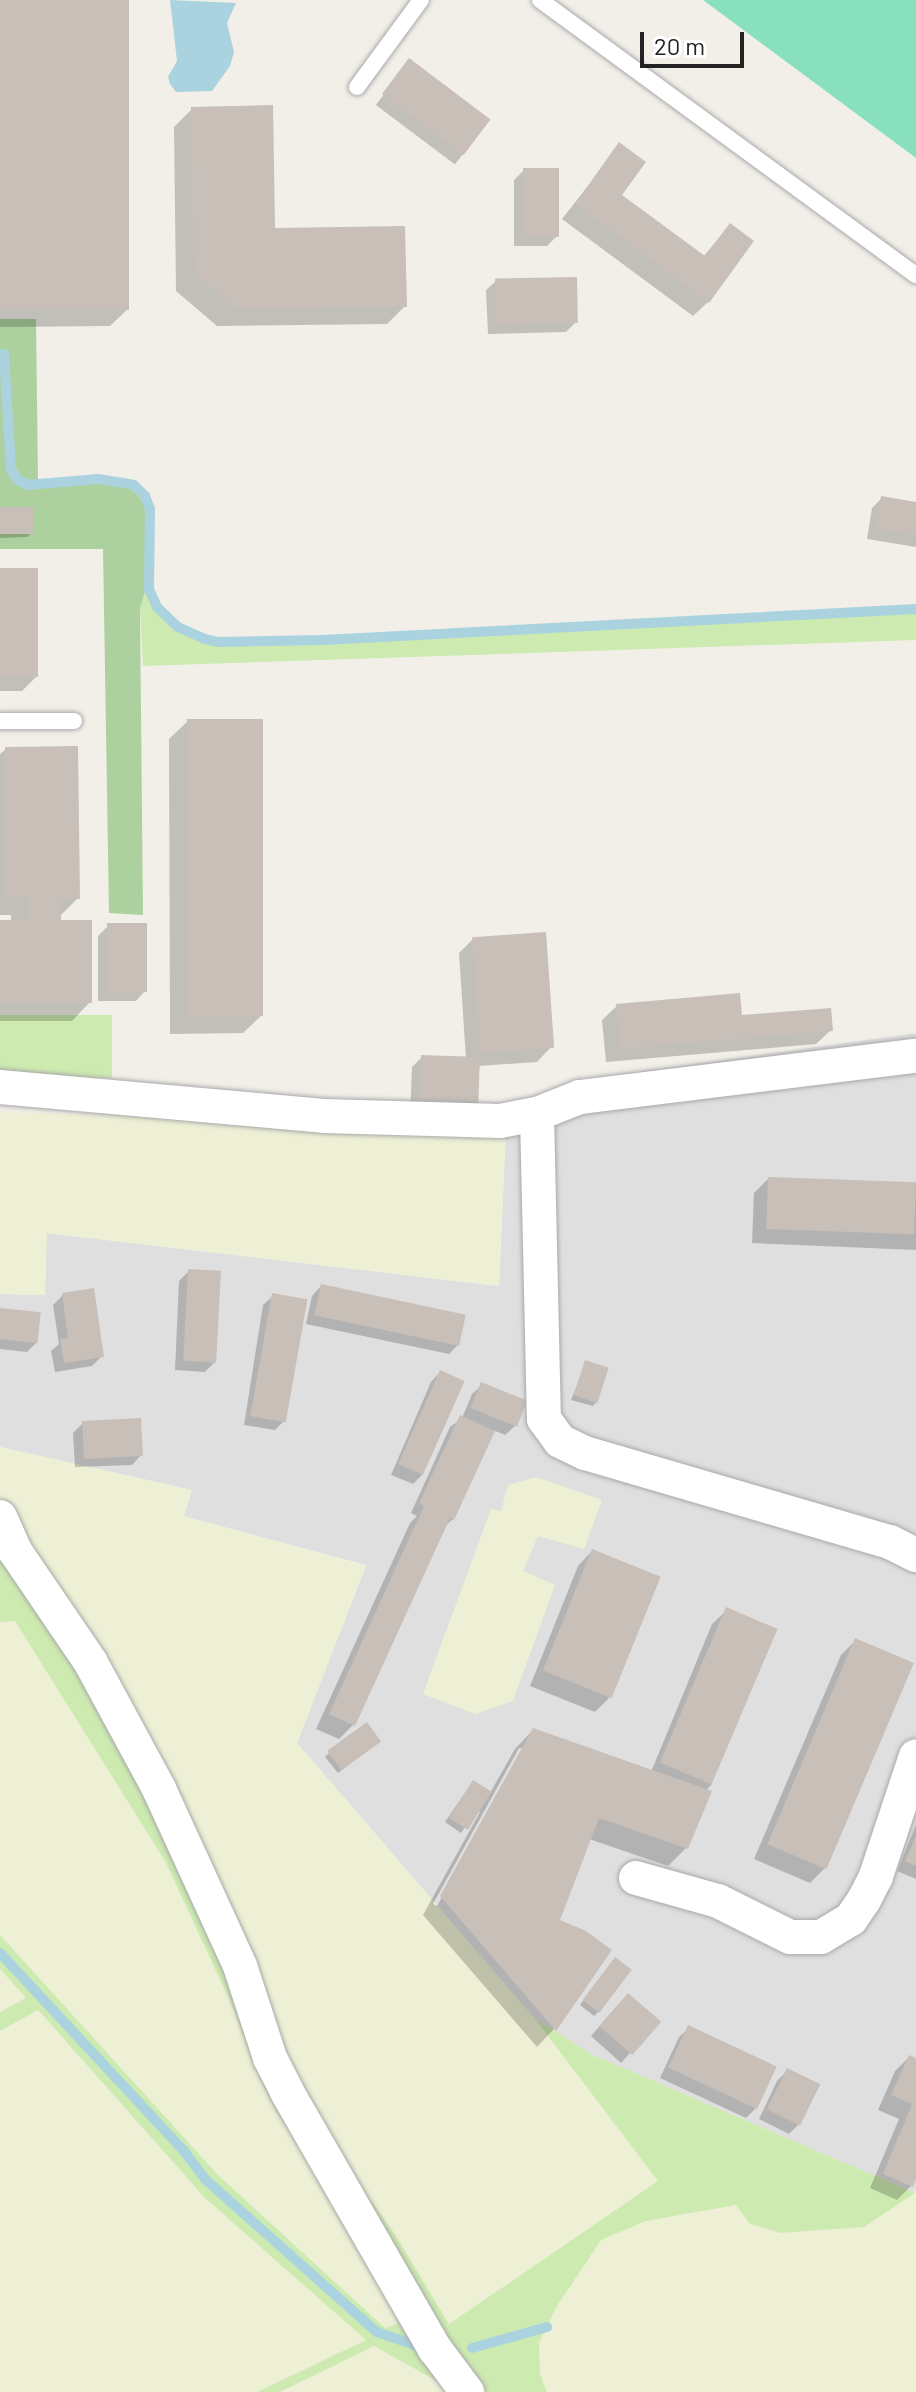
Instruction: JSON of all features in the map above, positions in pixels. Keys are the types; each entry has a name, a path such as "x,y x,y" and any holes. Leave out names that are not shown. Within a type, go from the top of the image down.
{"street":[{"path":"0,1087 339,1117 500,1121 537,1114 580,1097 916,1056"},
{"path":"537,1114 544,1419 560,1441 585,1453 890,1542 916,1555"},
{"path":"0,1517 15,1551 91,1663 159,1789 240,1966 270,2058 287,2092 435,2349 467,2392"},
{"path":"636,1878 718,1901 790,1937 821,1937 851,1919 864,1900 876,1876 916,1756"}],"lane":[{"path":"357,87 421,0"},
{"path":"540,0 916,275"},
{"path":"0,721 74,721"}],"shaded area":[{"path":"916,1033 915,2193 593,2055 535,2019 297,1743 366,1565 183,1516 192,1490 0,1447 0,1294 45,1295 46,1233 499,1286 506,1130 579,1080"}],"green space":[{"path":"703,0 916,0 916,158"},
{"path":"0,319 36,319 38,481 27,482 13,468 7,352 0,351"},
{"path":"0,357 8,470 16,480 27,487 98,482 116,484 133,488 147,509 146,589 140,608 143,915 109,913 103,549 0,549"},
{"path":"146,589 163,619 177,629 218,645 916,611 916,640 143,666 140,608"},
{"path":"0,1015 112,1015 112,1078 0,1078"},
{"path":"0,1112 506,1130 499,1286 47,1233 45,1295 0,1294"},
{"path":"0,1447 192,1490 184,1516 366,1566 297,1743 535,2019 658,2181 449,2324 396,2236 294,2090 4,1510 0,1497"},
{"path":"536,1477 602,1500 584,1549 538,1536 523,1571 555,1585 513,1701 475,1714 423,1694 491,1509 501,1511 508,1485"},
{"path":"0,1540 129,1752 424,2345 378,2330 209,2178 186,2149 0,1948 0,1935 218,2175 385,2328 399,2323 304,2150 278,2115 260,2079 230,2001 165,1861 15,1621 0,1622"},
{"path":"15,1621 52,1676 165,1861 230,2001 260,2079 278,2115 304,2150 399,2323 385,2328 218,2175 0,1935 0,1622"},
{"path":"0,1957 228,2205 376,2336 431,2353 445,2386 374,2346 280,2392 257,2392 366,2340 206,2199 38,2010 0,2031 0,2012 26,1998 0,1969"},
{"path":"0,1969 26,1998 0,2012"},
{"path":"37,2010 206,2199 367,2340 257,2392 0,2392 0,2031"},
{"path":"535,2019 593,2055 915,2193 864,2227 780,2233 750,2224 736,2205 646,2221 601,2240 557,2306 539,2343 540,2374 547,2392 476,2392 294,2090 396,2236 449,2324 658,2181"},
{"path":"916,2190 916,2392 547,2392 540,2374 539,2343 557,2306 600,2240 646,2221 737,2205 750,2224 780,2233 864,2227"},
{"path":"374,2345 450,2392 280,2392"}],"water":[{"path":"170,0 236,3 227,23 234,52 230,66 212,91 176,92 170,84 168,77 177,61"}],"building":[{"path":"0,0 129,0 129,310 0,310"},
{"path":"409,58 490,119 463,155 382,94"},
{"path":"273,105 275,228 405,226 407,307 236,309 194,272 191,107"},
{"path":"619,142 646,162 622,195 705,256 730,223 754,241 709,303 575,204"},
{"path":"523,168 559,168 559,237 523,237"},
{"path":"577,277 578,323 496,324 495,278"},
{"path":"881,496 916,502 916,536 876,529"},
{"path":"0,507 34,507 34,534 0,534"},
{"path":"0,568 38,568 38,677 0,677"},
{"path":"187,719 263,719 263,1016 187,1016"},
{"path":"78,746 80,899 61,899 61,920 92,920 92,1003 0,1004 0,920 29,920 29,898 6,897 5,747"},
{"path":"107,923 147,923 147,992 107,992"},
{"path":"546,932 554,1048 480,1053 472,937"},
{"path":"740,993 742,1015 831,1008 833,1031 620,1049 616,1004"},
{"path":"421,1055 480,1057 478,1110 419,1108"},
{"path":"768,1177 916,1182 914,1234 766,1229"},
{"path":"188,1269 221,1271 216,1363 183,1361"},
{"path":"321,1284 466,1315 459,1346 314,1315"},
{"path":"94,1288 104,1357 64,1363 60,1339 68,1338 62,1293"},
{"path":"272,1293 307,1299 286,1422 250,1416"},
{"path":"0,1308 41,1312 38,1343 0,1339"},
{"path":"585,1360 609,1368 597,1403 574,1395"},
{"path":"440,1370 465,1381 423,1475 398,1464"},
{"path":"481,1382 527,1401 517,1427 471,1408"},
{"path":"460,1415 495,1431 454,1520 450,1518 355,1726 329,1714 424,1506 419,1503"},
{"path":"141,1418 143,1456 84,1459 82,1421"},
{"path":"592,1549 661,1577 612,1698 543,1670"},
{"path":"726,1607 778,1629 712,1784 660,1763"},
{"path":"855,1638 914,1663 826,1869 767,1844"},
{"path":"367,1722 381,1741 341,1770 327,1751"},
{"path":"533,1728 712,1791 688,1849 599,1818 560,1920 586,1931 612,1950 556,2031 440,1896"},
{"path":"473,1780 492,1792 468,1830 449,1818"},
{"path":"916,1836 916,1866 905,1861"},
{"path":"615,1957 632,1970 599,2013 583,2000"},
{"path":"628,1993 661,2022 632,2055 599,2026"},
{"path":"688,2025 777,2066 757,2109 668,2068"},
{"path":"909,2055 916,2058 916,2179 913,2187 883,2174 912,2104 891,2095"},
{"path":"787,2068 820,2084 800,2126 767,2109"}],"waterway":[{"path":"0,354 4,354 11,469 17,479 27,485 98,479 134,485 145,496 150,509 149,589 157,607 178,627 205,639 218,642 323,640 916,609"},
{"path":"0,1953 184,2151 205,2179 377,2332 424,2348"},
{"path":"472,2348 547,2327"}]}
